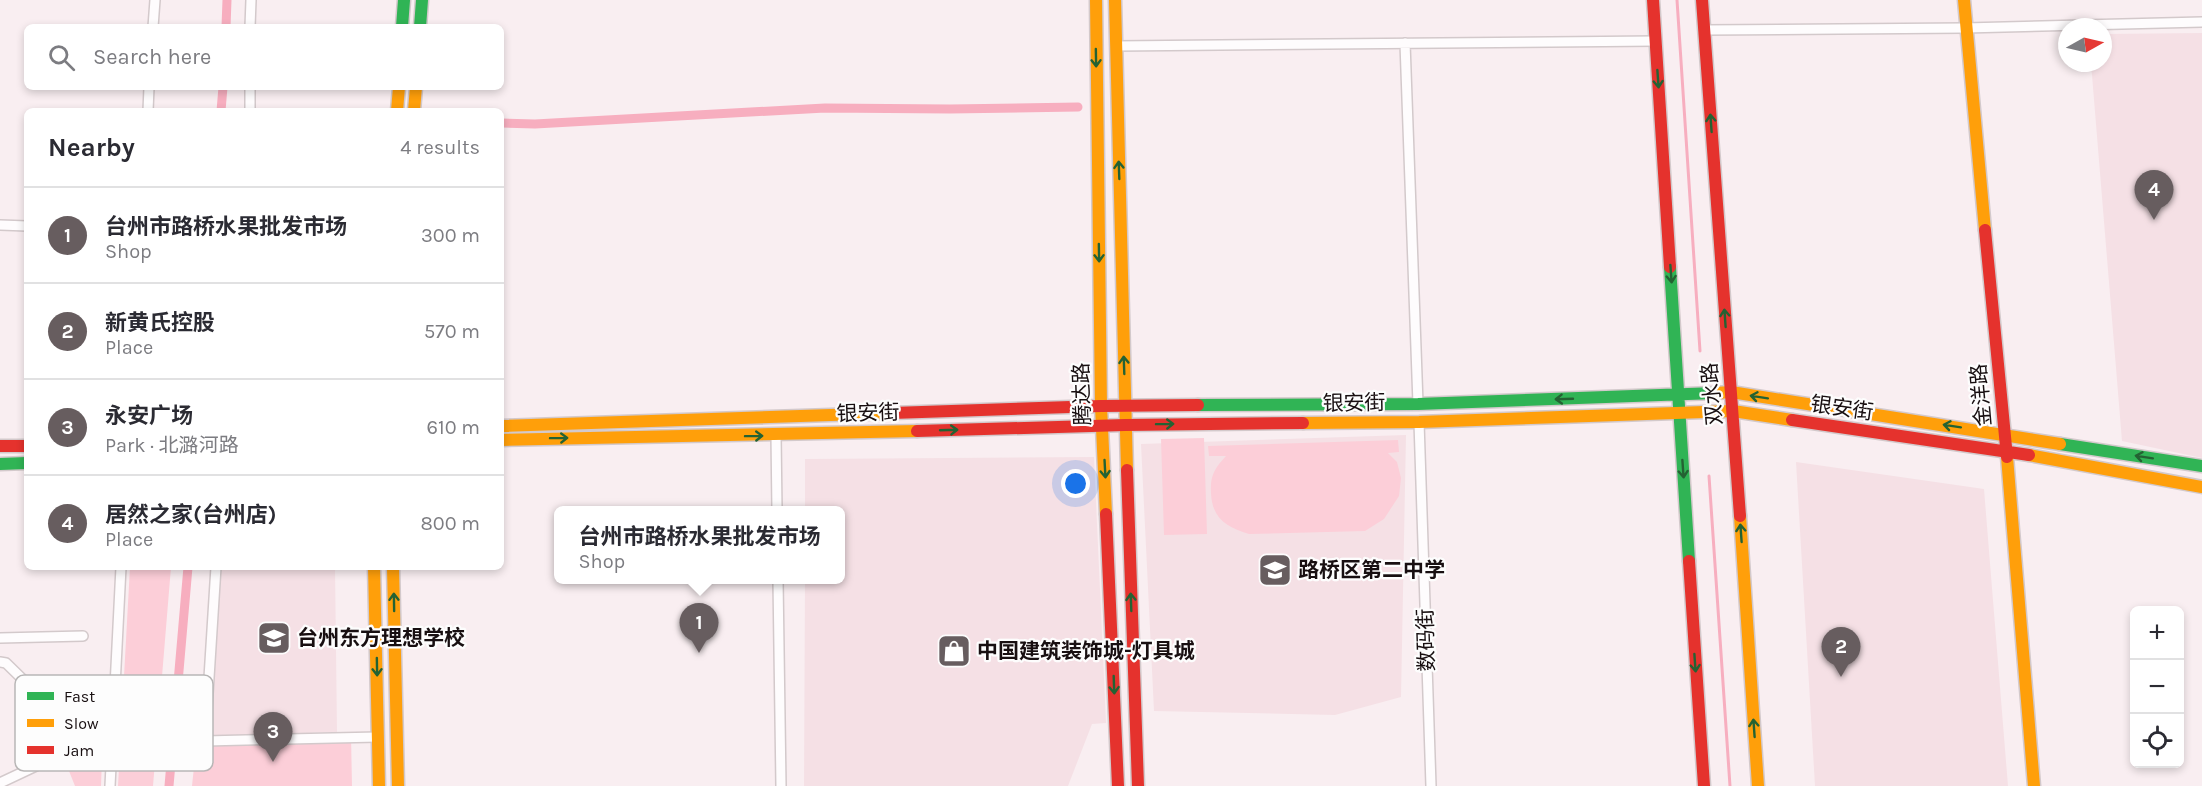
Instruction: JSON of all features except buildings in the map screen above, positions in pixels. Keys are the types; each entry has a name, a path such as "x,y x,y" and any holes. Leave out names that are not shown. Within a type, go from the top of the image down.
{"main road":[{"path":"402,24 404,0"},
{"path":"420,24 422,0"},
{"name":"腾达路","path":"1096,0 1101,406 1118,786"},
{"name":"腾达路","path":"1115,0 1125,424 1137,786"},
{"name":"双水路","path":"1653,0 1704,786"},
{"name":"双水路","path":"1702,0 1758,786"},
{"name":"金洋路","path":"1964,0 2034,786"},
{"path":"397,108 399,90"},
{"path":"414,108 416,90"},
{"name":"银安街","path":"504,426 1101,406 1418,404 1731,392 2202,466"},
{"name":"银安街","path":"504,440 776,435 1125,424 1419,422 1733,411 2006,452 2202,487"},
{"path":"0,446 24,446"},
{"path":"0,464 24,463"},
{"path":"374,570 379,786"},
{"path":"393,570 398,786"}],"street":[{"path":"153,24 155,0"},
{"path":"250,24 251,0"},
{"path":"1704,30 1965,28 2202,22"},
{"path":"1116,46 1656,41"},
{"path":"1405,44 1418,404"},
{"path":"148,108 149,90"},
{"path":"250,90 250,108"},
{"path":"0,225 24,226"},
{"name":"数码街","path":"1419,422 1431,786"},
{"path":"776,435 777,506"},
{"path":"116,675 121,570"},
{"path":"209,675 216,570"},
{"path":"778,584 781,786"},
{"path":"0,638 83,636"},
{"path":"0,662 6,663 18,675"},
{"path":"213,741 378,737"},
{"path":"0,783 25,771"},
{"path":"110,786 111,771"}],"shaded area":[{"path":"2202,33 2202,458 2122,441 2092,72 2112,72 2112,34"},
{"name":"路桥区第二中学","path":"1406,435 1401,697 1335,715 1154,711 1141,444"},
{"path":"1204,438 1207,534 1164,535 1161,439"},
{"path":"1398,440 1399,452 1388,453 1397,462 1401,478 1399,496 1384,519 1365,531 1249,534 1222,521 1214,509 1211,493 1212,477 1226,456 1209,456 1208,446"},
{"name":"中国建筑装饰城-灯具城","path":"1094,457 1106,723 1092,724 1068,786 804,786 805,584 845,584 845,506 805,506 805,459"},
{"path":"1796,462 1984,489 2008,786 1815,786"},
{"path":"130,570 171,570 162,675 124,675"},
{"name":"台州东方理想学校","path":"217,570 335,570 337,732 213,736 212,675"},
{"path":"351,735 352,786 192,786 194,771 213,771 213,739"},
{"path":"69,771 102,771 101,786 75,786"},
{"path":"119,771 154,771 153,786 118,786"}],"waterway":[{"path":"226,24 227,0"},
{"path":"1677,0 1700,351"},
{"path":"221,108 223,90"},
{"path":"504,123 535,124 825,108 1078,107"},
{"path":"1709,476 1730,786"},
{"path":"179,675 188,570"},
{"path":"169,786 170,771"}],"traffic: fast":[{"path":"402,24 404,0"},
{"path":"420,24 422,0"},
{"path":"1670,267 1689,561"},
{"path":"1198,405 1418,404 1715,393"},
{"path":"2060,444 2202,466"},
{"path":"0,464 24,463"}],"traffic: slow":[{"path":"1096,0 1101,406 1106,514"},
{"path":"1115,0 1127,470"},
{"path":"1964,0 1985,230"},
{"path":"397,108 399,90"},
{"path":"414,108 416,90"},
{"path":"1715,393 1731,392 2060,444"},
{"path":"1303,423 1419,422 1733,411 1792,420"},
{"path":"504,426 892,413"},
{"path":"504,440 917,431"},
{"path":"2029,455 2202,487"},
{"path":"2007,457 2034,786"},
{"path":"1740,516 1758,786"},
{"path":"374,570 379,786"},
{"path":"393,570 398,786"}],"traffic: jam":[{"path":"1653,0 1670,267"},
{"path":"1702,0 1740,516"},
{"path":"1985,230 2007,457"},
{"path":"892,413 1198,405"},
{"path":"1792,420 2029,455"},
{"path":"917,431 1303,423"},
{"path":"0,446 24,446"},
{"path":"1127,470 1138,786"},
{"path":"1106,514 1118,786"},
{"path":"1689,561 1704,786"}],"place":[{"name":"居然之家(台州店)","path":"2154,220"},
{"name":"路桥区第二中学","path":"1275,570"},
{"name":"台州东方理想学校","path":"274,638"},
{"name":"中国建筑装饰城-灯具城","path":"954,651"},
{"name":"台州市路桥水果批发市场","path":"699,653"},
{"name":"新黄氏控股","path":"1841,677"},
{"name":"永安广场","path":"273,762"}]}
